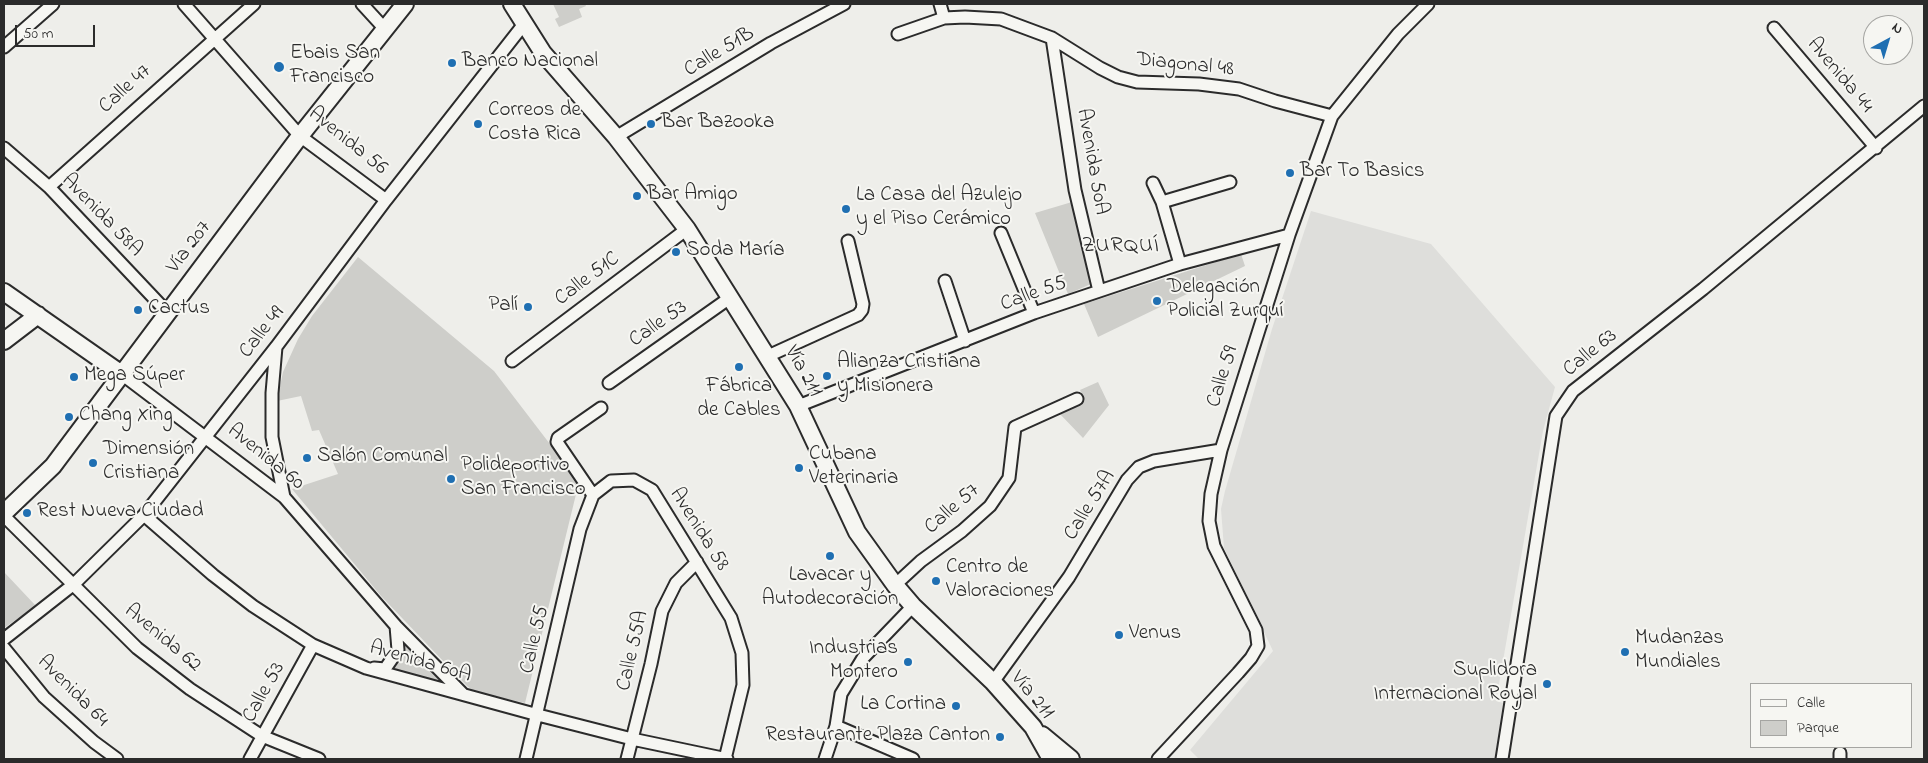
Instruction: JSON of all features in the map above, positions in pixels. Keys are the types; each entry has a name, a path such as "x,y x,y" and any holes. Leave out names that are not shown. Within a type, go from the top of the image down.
{"main road":[{"name":"Vía 207","path":"4,514 54,466 124,375 300,136 405,4"},
{"name":"Vía 211","path":"512,4 543,53 616,137 687,229 798,406 857,532 895,585 913,606 993,682 1033,727 1051,759"},
{"name":"Avenida 60","path":"4,292 124,375"},
{"path":"4,341 38,315"},
{"path":"1033,727 1071,759"}],"street":[{"path":"4,47 53,4"},
{"name":"Avenida 56","path":"184,4 216,38 300,136 386,200"},
{"name":"Calle 47","path":"49,187 254,4"},
{"path":"362,4 384,28"},
{"name":"Calle 51B","path":"616,137 771,43 844,4"},
{"path":"940,4 944,18"},
{"name":"Calle 59","path":"1158,759 1238,673 1251,658 1258,646 1256,630 1249,612 1214,546 1209,521 1211,494 1221,450 1288,235 1332,116 1398,34 1428,4"},
{"name":"Diagonal 48","path":"898,34 944,18 965,17 1001,20 1052,38 1118,77 1137,82 1199,84 1239,89 1332,116"},
{"name":"Calle 49","path":"4,640 74,584 144,515 276,347 386,200 524,24"},
{"name":"Avenida 44","path":"1774,28 1876,148"},
{"name":"Avenida 50A","path":"1052,38 1075,190 1099,291"},
{"name":"Calle 63","path":"1502,759 1556,416 1574,391 1703,289 1876,148 1924,106"},
{"name":"Avenida 58A","path":"4,148 49,187 168,313"},
{"path":"1162,202 1230,182"},
{"path":"1153,183 1162,202 1180,264"},
{"name":"Calle 51C","path":"512,361 687,229"},
{"path":"1001,233 1034,314"},
{"name":"Calle 55","path":"798,406 1034,314 1099,291 1180,264 1288,235"},
{"path":"768,356 858,314 862,310 863,304 848,241"},
{"path":"945,281 965,341"},
{"name":"Calle 53","path":"609,383 731,298"},
{"path":"276,347 272,394 272,437 284,497"},
{"name":"Avenida 60","path":"124,375 284,497 396,626 464,695"},
{"name":"Calle 57","path":"895,585 921,561 962,531 990,506 1009,478 1016,427 1077,398"},
{"path":"593,495 557,442 558,438 601,408"},
{"name":"Calle 57A","path":"993,682 1069,577 1127,480 1139,467 1154,461 1221,450"},
{"name":"Avenida 58","path":"593,495 611,481 634,480 652,490 731,618 742,653 743,685 725,759"},
{"name":"Calle 55","path":"526,759 538,715 580,529 593,495"},
{"name":"Avenida 62","path":"4,514 138,648 190,688 262,736 319,759"},
{"name":"Avenida 60A","path":"144,515 213,575 253,606 313,645 366,668 632,739 725,759"},
{"name":"Calle 55A","path":"627,759 662,611 676,583 697,562"},
{"path":"825,759 836,726 841,694 863,658 913,606"},
{"path":"366,668 385,669 391,662 398,650 396,626"},
{"name":"Calle 53","path":"250,759 313,645"},
{"name":"Avenida 64","path":"4,648 44,697 94,742 117,759"},
{"path":"836,726 913,759"}],"shaded area":[{"path":"1311,211 1431,244 1555,387 1543,431 1496,701 1503,703 1495,759 1199,759 1190,750 1273,651 1224,548 1221,509 1272,329"}],"green space":[{"path":"553,4 585,4 586,6 579,9 582,17 559,27 555,19 559,17"},
{"path":"1072,202 1091,284 1068,294 1035,213"},
{"path":"1241,254 1245,266 1098,337 1084,304"},
{"name":"Polideportivo San Francisco","path":"358,257 494,371 579,482 525,703 475,692 467,686 381,596 292,489 338,474 319,430 312,431 301,396 277,401 283,372 298,339 312,316"},
{"path":"1098,382 1109,405 1083,438 1058,412 1085,401 1080,390"},
{"path":"4,572 36,606 4,628"},
{"path":"402,641 445,684 389,671 402,654"}],"place":[{"name":"Banco Nacional","path":"452,63"},
{"name":"Ebais San Francisco","path":"279,67"},
{"name":"Correos de Costa Rica","path":"478,124"},
{"name":"Bar Bazooka","path":"651,124"},
{"name":"Bar To Basics","path":"1290,173"},
{"name":"Bar Amigo","path":"637,196"},
{"name":"La Casa del Azulejo y el Piso Cerámico","path":"846,209"},
{"name":"Soda María","path":"676,252"},
{"name":"Delegación Policial Zurquí","path":"1157,301"},
{"name":"Palí","path":"528,307"},
{"name":"Cactus","path":"138,310"},
{"name":"Fábrica de Cables","path":"739,367"},
{"name":"Alianza Cristiana y Misionera","path":"827,376"},
{"name":"Mega Súper","path":"74,377"},
{"name":"Chang Xing","path":"69,417"},
{"name":"Salón Comunal","path":"307,458"},
{"name":"Dimensión Cristiana","path":"93,463"},
{"name":"Cubana Veterinaria","path":"799,468"},
{"name":"Polideportivo San Francisco","path":"451,479"},
{"name":"Rest Nueva Ciudad","path":"27,513"},
{"name":"Lavacar y Autodecoración","path":"830,556"},
{"name":"Centro de Valoraciones","path":"936,581"},
{"name":"Venus","path":"1119,635"},
{"name":"Mudanzas Mundiales","path":"1625,652"},
{"name":"Industrias Montero","path":"908,662"},
{"name":"Suplidora Internacional Royal","path":"1547,684"},
{"name":"La Cortina","path":"956,706"},
{"name":"Restaurante Plaza Canton","path":"1000,737"}],"district":[{"name":"ZURQUÍ","path":"1121,247"}]}
